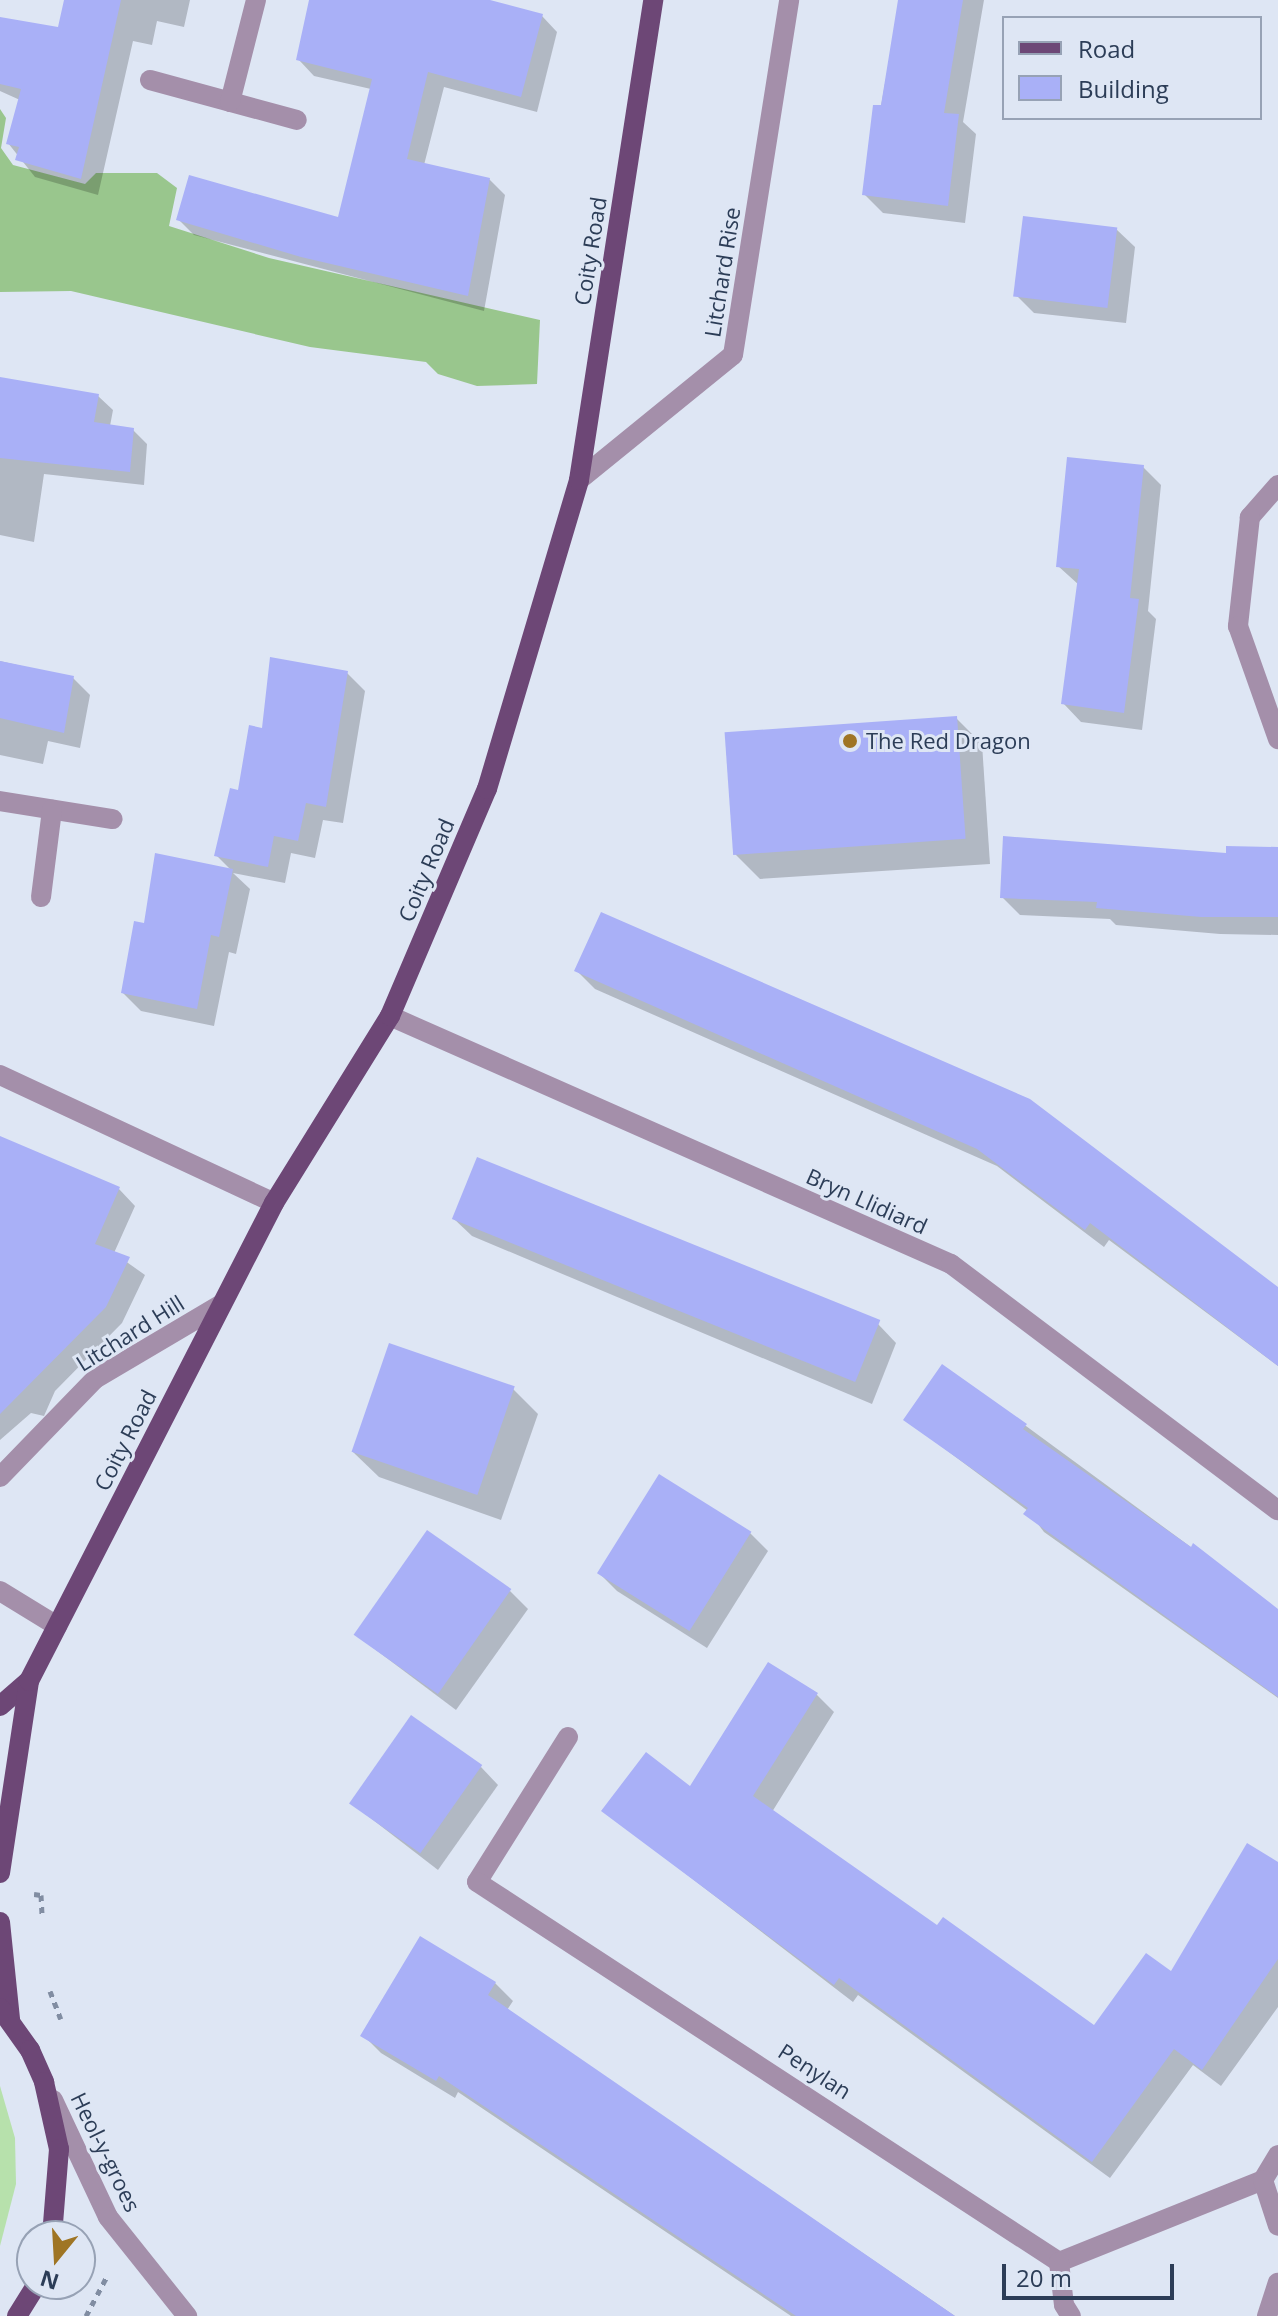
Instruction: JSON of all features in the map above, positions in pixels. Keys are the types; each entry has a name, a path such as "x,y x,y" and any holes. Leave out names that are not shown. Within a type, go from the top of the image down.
{"main road":[{"name":"Coity Road","path":"29,1681 274,1203 390,1016 487,789 579,480 653,0"},
{"path":"0,1706 29,1681"},
{"path":"0,1873 29,1681"},
{"path":"0,1922 5,2014 44,2082 59,2149 53,2220"}],"street":[{"path":"230,102 256,0"},
{"name":"Litchard Rise","path":"579,480 733,355 789,0"},
{"path":"150,80 297,120"},
{"path":"1278,485 1250,517 1238,626 1278,739"},
{"path":"0,801 113,819"},
{"path":"41,897 52,810"},
{"name":"Bryn Llidiard","path":"390,1016 951,1264 1278,1510"},
{"path":"0,1075 274,1203"},
{"name":"Litchard Hill","path":"0,1477 95,1379 222,1304"},
{"path":"0,1591 57,1626"},
{"name":"Penylan","path":"568,1737 477,1882 1059,2262"},
{"name":"Heol-y-groes","path":"44,2082 108,2217 187,2316"},
{"path":"1071,2316 1064,2305 1059,2262 1263,2180 1278,2155"},
{"path":"1263,2180 1278,2226"},
{"path":"1267,2316 1278,2283"}],"green space":[{"path":"0,109 6,118 1,148 13,165 85,184 96,173 157,173 177,188 169,226 269,258 540,320 537,384 477,386 438,374 426,362 310,347 71,291 0,292"},
{"path":"0,2086 15,2138 16,2184 0,2246"}],"building":[{"path":"64,0 121,0 81,179 15,160 19,147 6,144 21,89 0,84 0,17 58,27"},
{"path":"309,0 490,0 543,14 521,97 428,72 407,159 490,178 468,296 301,257 176,220 189,175 338,217 372,79 296,60"},
{"path":"898,0 963,0 944,113 959,114 948,206 862,195 873,105 881,105"},
{"path":"1023,216 1117,228 1107,308 1013,296"},
{"path":"0,377 99,394 94,422 134,428 130,472 0,458"},
{"path":"1067,457 1144,465 1130,598 1139,599 1124,713 1061,704 1079,569 1056,567"},
{"path":"270,657 348,671 326,807 306,803 298,841 274,836 268,867 214,856 230,788 238,790 249,725 262,728"},
{"path":"0,661 74,676 64,733 0,718"},
{"path":"957,716 966,839 733,855 725,732"},
{"path":"1003,836 1226,853 1226,846 1278,847 1278,917 1201,917 1096,908 1097,902 1000,898"},
{"path":"155,853 233,869 219,937 211,935 197,1009 121,993 134,921 144,923"},
{"path":"601,912 1030,1099 1278,1287 1278,1366 1090,1223 1085,1230 977,1149 574,971"},
{"path":"0,1136 120,1187 95,1244 130,1257 106,1307 0,1414"},
{"path":"477,1157 880,1320 855,1382 452,1219"},
{"path":"389,1343 515,1386 477,1495 352,1452"},
{"path":"942,1364 1027,1424 1023,1429 1191,1547 1193,1543 1278,1609 1278,1697 1023,1514 1028,1508 903,1420"},
{"path":"659,1474 751,1532 689,1631 597,1573"},
{"path":"427,1530 511,1589 438,1694 354,1635"},
{"path":"768,1662 818,1693 753,1796 937,1925 943,1917 1094,2025 1146,1953 1171,1971 1247,1843 1278,1862 1278,1959 1202,2070 1174,2049 1092,2162 839,1978 834,1985 601,1811 646,1752 690,1786"},
{"path":"411,1715 482,1765 420,1853 349,1803"},
{"path":"420,1936 496,1982 488,1995 955,2316 796,2316 439,2076 436,2081 360,2036"}],"place":[{"name":"The Red Dragon","path":"850,741"}]}
